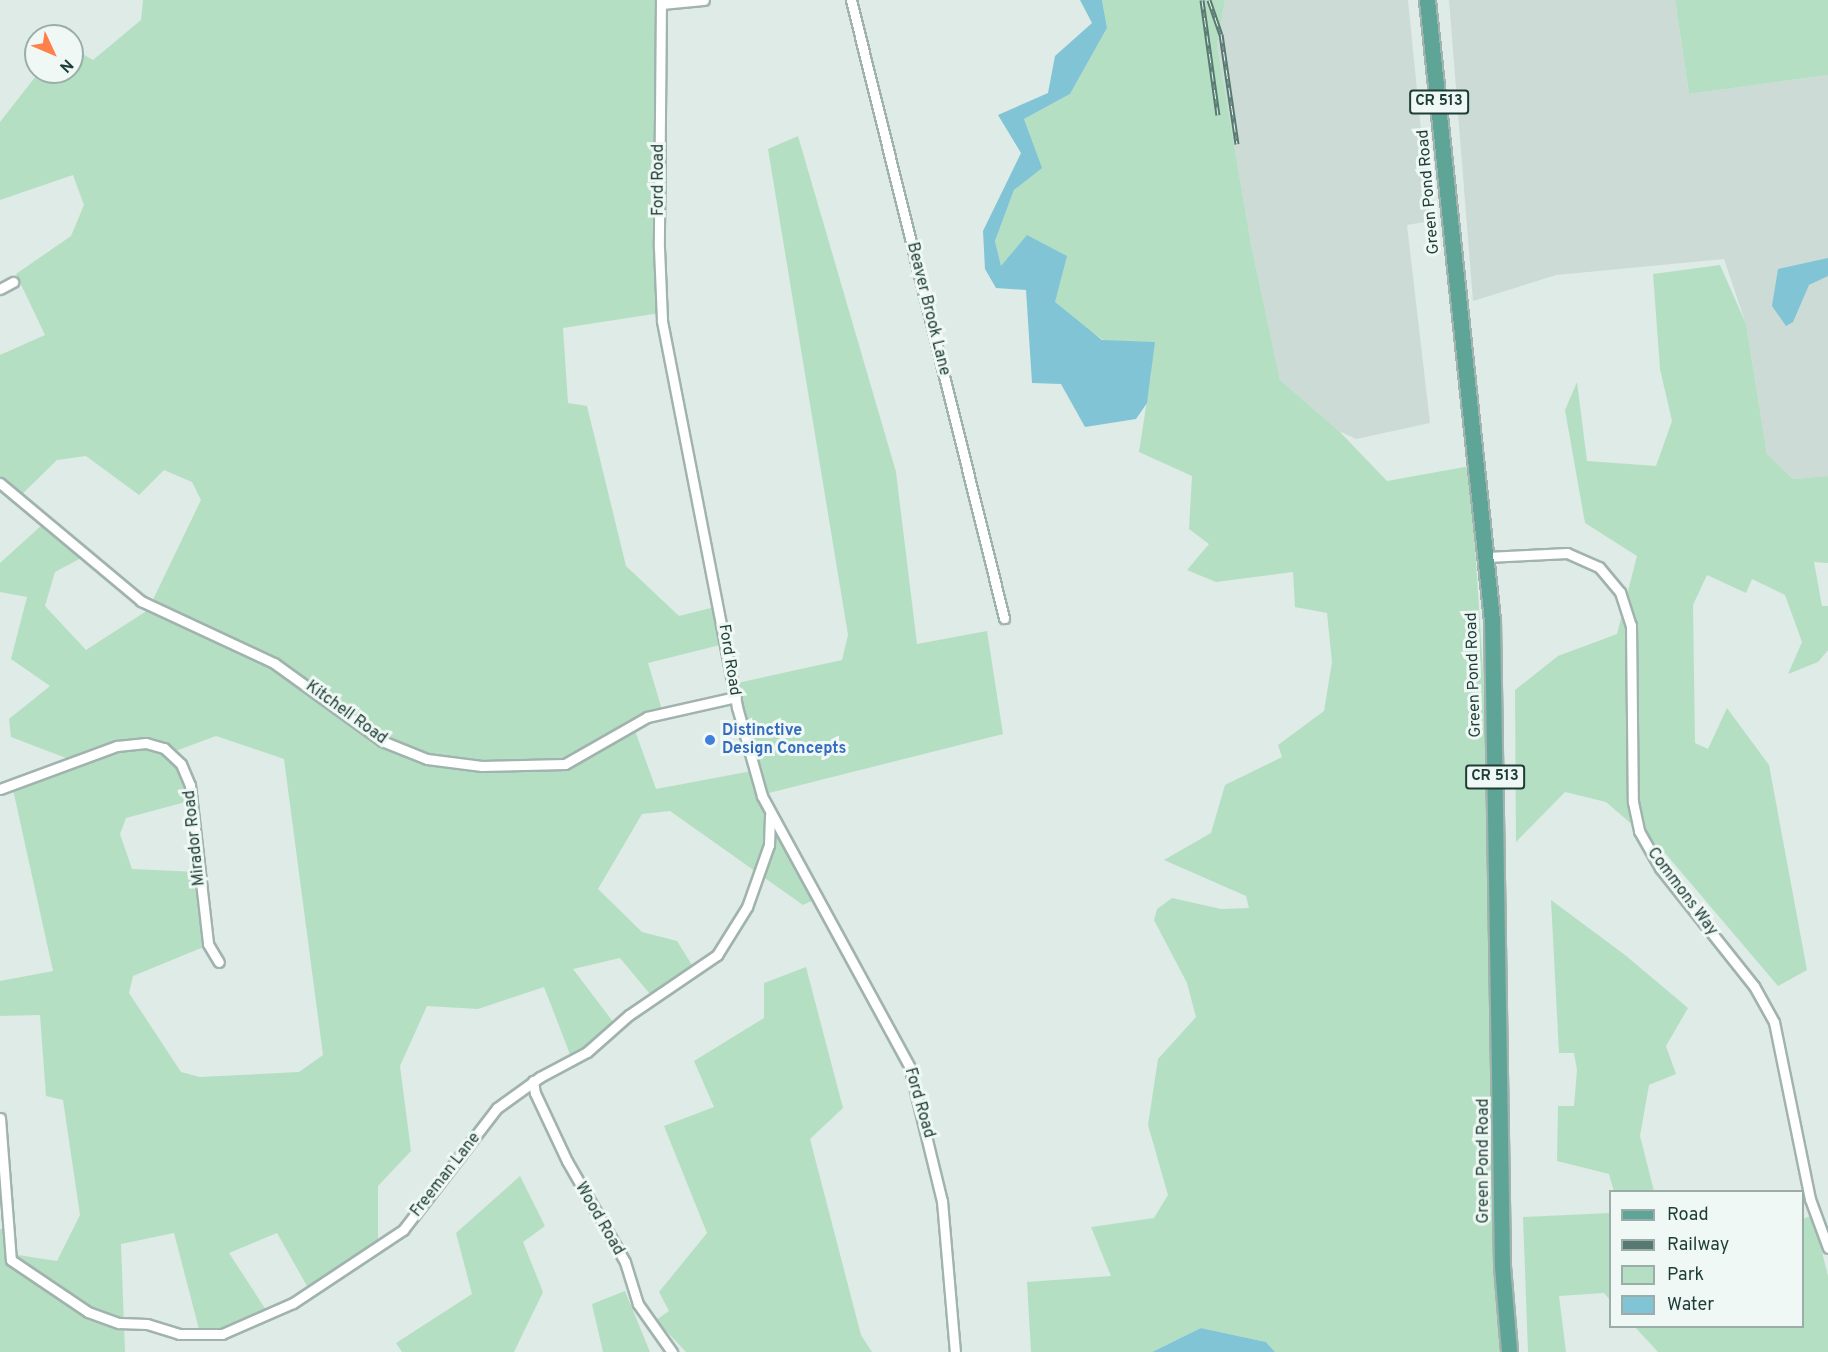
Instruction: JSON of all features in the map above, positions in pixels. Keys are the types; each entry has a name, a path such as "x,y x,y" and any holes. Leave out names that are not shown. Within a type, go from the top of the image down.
{"main road":[{"name":"Green Pond Road","path":"1427,0 1487,557 1494,684 1502,1266 1509,1352"}],"street":[{"path":"661,2 704,0"},
{"name":"Beaver Brook Lane","path":"851,0 1004,618"},
{"name":"Ford Road","path":"661,2 659,248 662,321 736,697 752,765 770,811 909,1066 942,1201 955,1352"},
{"path":"0,289 14,282"},
{"name":"Kitchell Road","path":"0,483 97,568 141,601 274,663 382,741 427,759 482,766 565,764 647,717 736,697"},
{"name":"Commons Way","path":"1487,557 1551,552 1574,555 1599,567 1620,592 1631,625 1633,802 1639,831 1660,868 1754,986 1770,1013 1781,1042 1810,1199 1828,1248"},
{"name":"Mirador Road","path":"0,789 117,746 146,743 164,748 181,764 190,785 208,944 219,962"},
{"name":"Freeman Lane","path":"0,1118 11,1260 88,1312 119,1323 147,1324 179,1334 222,1334 293,1303 403,1230 497,1108 533,1081 587,1052 629,1015 726,947 747,907 765,860 771,831 770,811"},
{"name":"Wood Road","path":"533,1081 535,1093 567,1161 625,1262 638,1304 672,1352"}],"shaded area":[{"path":"1225,0 1408,0 1430,221 1407,225 1430,423 1356,439 1339,431 1280,380 1251,244 1217,45"},
{"path":"1449,0 1675,0 1689,94 1828,75 1828,476 1793,479 1767,454 1746,324 1724,259 1556,275 1473,301"}],"green space":[{"path":"143,0 686,0 658,7 660,313 563,328 568,403 587,406 626,566 679,616 719,606 728,643 648,663 663,713 633,725 656,789 752,771 733,684 842,660 848,635 768,149 798,136 896,472 917,644 987,631 1003,734 761,795 818,898 803,905 670,811 642,814 598,889 642,932 677,941 697,973 654,999 620,958 573,969 617,1027 573,1062 544,987 478,1009 427,1006 400,1066 411,1151 378,1186 378,1248 311,1293 277,1233 229,1253 268,1313 201,1337 174,1233 121,1244 125,1352 0,1352 0,1229 10,1229 11,1254 57,1261 80,1215 63,1100 46,1096 40,1015 0,1016 0,981 53,971 12,785 79,763 11,737 9,719 50,686 11,659 27,597 0,592 0,563 43,524 83,557 55,572 45,606 86,650 148,610 201,500 192,482 164,470 139,495 86,456 57,460 15,501 0,488 0,355 45,335 16,274 71,236 84,205 73,175 0,200 0,122 30,84 84,84 84,55 93,60 141,20","holes":["216,736 284,759 323,1055 299,1072 200,1077 181,1072 129,993 133,976 206,946 198,872 132,869 120,834 126,818 193,800 170,753"]},
{"path":"1102,0 1225,0 1217,45 1251,244 1280,380 1339,431 1387,481 1470,466 1489,766 1502,1352 1275,1352 1266,1342 1201,1328 1152,1352 1031,1352 1027,1282 1111,1276 1091,1227 1154,1218 1168,1195 1148,1125 1158,1059 1196,1017 1187,983 1154,920 1157,909 1172,898 1221,909 1249,908 1246,896 1164,860 1211,833 1225,785 1282,757 1278,745 1324,711 1332,662 1327,613 1295,607 1293,572 1216,582 1187,570 1209,544 1189,529 1192,476 1139,452 1151,374 1001,267 995,241 1014,190 1041,168 1024,119 1070,94 1107,28"},
{"path":"1675,0 1828,0 1828,75 1689,94"},
{"path":"1720,265 1746,324 1767,454 1793,479 1828,476 1828,563 1814,562 1822,606 1828,606 1828,650 1818,662 1788,674 1802,642 1785,595 1752,579 1746,593 1707,575 1693,605 1695,743 1708,749 1727,708 1769,765 1807,970 1778,986 1665,853 1606,802 1565,792 1516,842 1515,690 1558,656 1617,634 1637,556 1585,523 1565,410 1577,382 1587,461 1656,466 1672,421 1660,369 1653,274"},
{"path":"1551,900 1625,955 1688,1008 1666,1046 1676,1074 1649,1085 1640,1136 1654,1190 1614,1190 1609,1174 1557,1161 1558,1106 1574,1106 1577,1070 1574,1053 1559,1053"},
{"path":"806,967 843,1108 810,1139 861,1335 872,1352 686,1352 656,1320 669,1311 659,1292 707,1233 664,1126 714,1107 694,1061 764,1018 764,983"},
{"path":"520,1176 545,1226 523,1242 543,1292 514,1352 402,1352 396,1343 472,1294 456,1233"},
{"path":"1609,1213 1609,1299 1604,1293 1559,1296 1566,1352 1528,1352 1523,1217"},
{"path":"1813,1215 1828,1276 1828,1352 1658,1352 1636,1328 1804,1328 1804,1219"},
{"path":"625,1291 650,1352 603,1352 592,1304"}],"water":[{"path":"1080,0 1102,0 1107,28 1070,94 1024,119 1042,168 1014,190 995,241 1001,266 1027,235 1067,256 1055,302 1102,340 1155,342 1147,403 1136,419 1085,427 1061,384 1032,383 1026,290 996,288 985,269 983,231 1021,153 998,115 1048,93 1055,56 1092,23"},
{"path":"1828,258 1828,276 1809,285 1793,322 1786,326 1772,306 1778,269"},
{"path":"1201,1328 1266,1342 1275,1352 1152,1352"}],"railway":[{"path":"1202,0 1218,115"},
{"path":"1209,0 1221,34 1237,144"}],"place":[{"name":"Distinctive Design Concepts","path":"710,740"}]}
